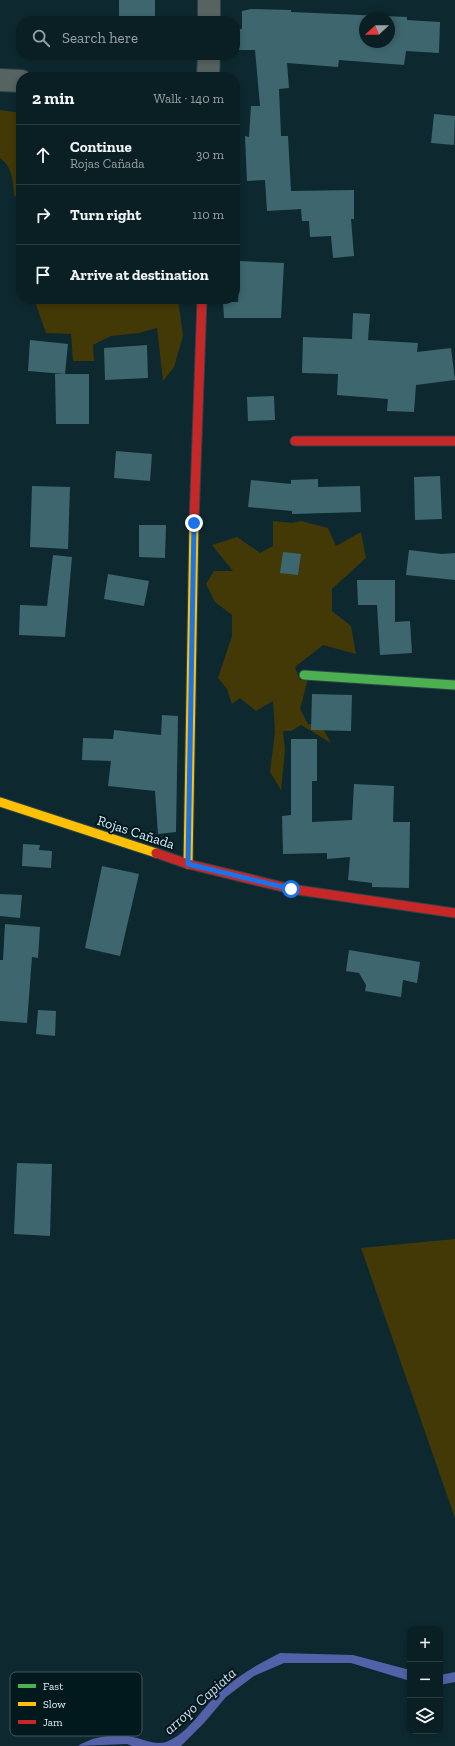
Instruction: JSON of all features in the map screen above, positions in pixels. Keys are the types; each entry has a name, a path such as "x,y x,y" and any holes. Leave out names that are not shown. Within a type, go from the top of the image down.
{"street":[{"path":"209,0 209,16"},
{"path":"208,72 209,60"},
{"path":"0,80 16,81"},
{"path":"188,864 194,531 202,304"},
{"path":"295,441 455,441"},
{"path":"304,675 455,685"},
{"name":"Rojas Cañada","path":"0,802 188,864 291,889 455,913"}],"shaded area":[{"path":"0,110 16,112 16,196 14,196 13,180 10,170 0,158"},
{"path":"36,304 179,304 183,336 174,367 163,381 157,328 139,333 111,336 93,345 94,361 73,361 71,334 46,333"},
{"path":"273,521 292,523 301,521 328,528 336,546 361,532 366,558 332,589 332,611 351,626 356,654 323,645 295,667 300,680 308,679 300,709 308,724 321,725 331,743 301,725 291,731 283,731 285,750 281,790 270,772 275,732 273,701 256,711 240,698 232,704 227,689 218,678 232,636 232,615 215,602 206,584 214,571 233,571 212,545 237,537 260,553 273,546"},
{"path":"455,1239 455,1518 361,1248"}],"water":[{"path":"280,1653 353,1655 407,1669 407,1680 351,1663 284,1663 254,1676 226,1697 204,1723 181,1746 132,1746 127,1744 78,1746 89,1740 108,1736 126,1736 156,1743 166,1742 175,1738 196,1719 214,1697 249,1670"},
{"path":"455,1672 455,1682 443,1684 443,1674"}],"building":[{"path":"119,0 155,0 155,16 119,16"},
{"path":"251,9 359,15 359,48 395,48 395,16 407,17 407,20 440,22 439,53 406,51 404,65 339,60 338,67 287,63 289,88 279,89 281,136 288,136 291,191 354,190 354,219 351,219 354,256 333,258 331,236 310,237 309,221 302,221 301,209 267,211 265,180 247,181 245,136 249,137 251,106 260,106 255,50 240,50 240,29 242,29 242,11"},
{"path":"434,114 455,116 454,145 431,143"},
{"path":"240,261 284,263 281,318 224,318 223,304 240,304"},
{"path":"353,313 370,314 368,340 418,343 417,352 451,348 455,380 416,385 414,412 387,411 388,399 337,395 338,374 302,373 303,337 352,339"},
{"path":"30,340 68,344 65,374 28,371"},
{"path":"147,345 148,378 105,380 104,348"},
{"path":"55,374 89,374 89,424 56,424"},
{"path":"274,396 275,420 248,421 247,397"},
{"path":"116,451 152,454 150,481 114,478"},
{"path":"440,476 442,519 415,520 414,477"},
{"path":"318,479 318,487 360,486 361,512 292,514 292,511 248,507 251,480 291,484 291,480"},
{"path":"32,486 70,487 68,549 30,547"},
{"path":"139,525 166,525 165,558 139,557"},
{"path":"409,550 442,554 455,553 455,580 406,575"},
{"path":"283,552 301,554 298,575 280,573"},
{"path":"53,555 72,557 65,637 19,635 20,605 47,606"},
{"path":"108,574 149,581 144,606 104,599"},
{"path":"357,580 395,580 395,622 410,621 412,653 380,655 377,605 358,605"},
{"path":"312,694 352,695 351,731 311,730"},
{"path":"162,715 178,716 176,832 158,834 155,791 108,786 111,761 82,760 83,738 113,739 114,730 161,735"},
{"path":"291,739 317,739 317,781 312,781 312,822 352,820 354,784 394,786 393,822 410,822 409,888 372,887 372,883 348,880 350,857 327,859 327,853 283,854 282,816 291,815"},
{"path":"23,844 40,845 39,850 52,851 51,868 22,866"},
{"path":"102,866 139,874 120,956 85,948"},
{"path":"0,894 22,895 20,918 0,916"},
{"path":"5,924 40,927 38,958 32,957 27,1023 0,1021 0,960 3,960"},
{"path":"349,950 420,962 417,983 403,980 401,997 365,991 366,985 359,973 346,971"},
{"path":"38,1010 56,1011 55,1036 36,1034"},
{"path":"17,1163 52,1164 50,1236 14,1234"}],"traffic: fast":[{"path":"304,675 455,685"}],"traffic: slow":[{"path":"188,864 194,522"},
{"path":"0,802 156,853"}],"traffic: jam":[{"path":"194,522 202,304"},
{"path":"295,441 455,441"},
{"path":"156,853 188,864 291,889 455,913"}],"route":[{"path":"194,523 188,864 291,889"}],"water label":[{"name":"arroyo Capiata","path":"200,1701"}]}
